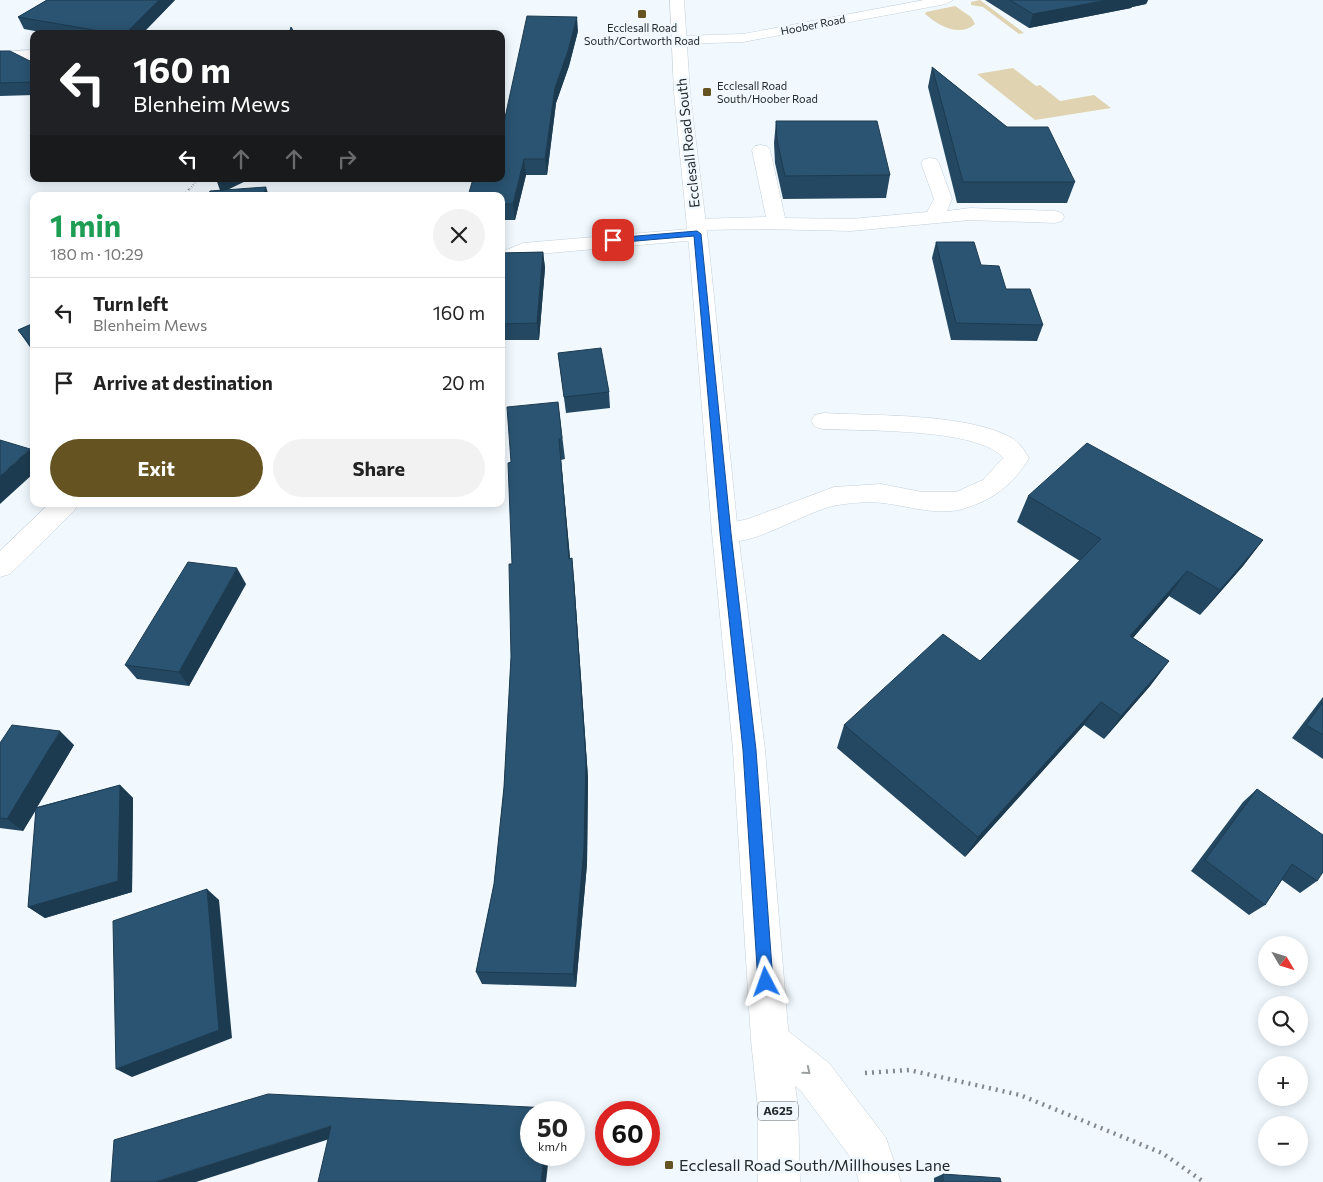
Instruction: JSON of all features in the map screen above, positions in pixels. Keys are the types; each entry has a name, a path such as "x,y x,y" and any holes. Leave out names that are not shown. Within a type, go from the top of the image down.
{"main road":[{"name":"Ecclesall Road South","path":"677,0 682,92 726,533 750,750 770,1040 778,1108 778,1182"},
{"name":"Hoober Road","path":"679,40 743,38 946,0"},
{"path":"0,57 30,55"},
{"path":"761,150 777,224"},
{"path":"930,163 943,199 934,216"},
{"path":"505,257 523,249 697,229 777,224 851,225 970,214 1055,217"},
{"path":"726,533 751,528 834,496 880,493 922,501 960,501 992,486 1017,458 1004,444 978,434 938,428 823,421"},
{"path":"0,567 62,507"},
{"path":"770,1040 814,1077 872,1152 880,1182"}],"path":[{"path":"187,192 195,182"},
{"path":"814,1077 909,1070 1020,1095 1162,1153 1204,1182"}],"shaded area":[{"path":"980,0 1024,33 1019,34 983,7 971,5 971,2"},
{"path":"955,6 971,17 975,24 969,28 956,30 942,26 925,14 926,12"},
{"path":"1013,68 1036,86 1040,85 1060,101 1094,95 1111,108 1035,120 977,74"}],"building":[{"path":"47,0 159,0 129,30 94,30 18,17"},
{"path":"1010,0 1108,0 1033,14"},
{"path":"527,16 577,17 555,88 545,159 524,159 513,204 505,204 505,192 469,192 472,182 505,182 505,118"},
{"path":"0,51 10,51 30,61 30,82 0,83"},
{"path":"932,67 1007,127 1048,127 1075,182 963,182"},
{"path":"776,121 877,121 890,175 785,176 777,140"},
{"path":"266,187 264,192 210,191"},
{"path":"936,242 974,242 981,265 999,266 1006,289 1030,289 1043,325 956,323"},
{"path":"543,252 537,323 505,324 505,253"},
{"path":"30,325 30,345 18,330"},
{"path":"601,348 609,392 564,397 558,353"},
{"path":"558,402 562,438 559,439 569,559 572,558 586,760 584,848 573,974 476,972 494,884 504,787 511,657 509,564 512,564 508,463 511,462 507,407"},
{"path":"0,440 30,449 0,476"},
{"path":"1087,443 1263,540 1220,590 1187,571 1130,636 1169,661 1121,716 1101,702 978,837 844,725 943,634 980,661 1101,539 1028,496"},
{"path":"188,562 237,568 179,672 125,665"},
{"path":"1323,702 1323,735 1306,725"},
{"path":"12,725 60,731 7,819 0,818 0,743"},
{"path":"120,785 118,881 28,907 36,808"},
{"path":"1257,789 1323,835 1323,872 1317,881 1292,864 1265,905 1205,860"},
{"path":"207,889 219,1030 116,1069 113,921"},
{"path":"268,1094 520,1107 520,1166 543,1166 541,1182 318,1182 331,1126 155,1182 111,1182 114,1140"},
{"path":"943,1174 1000,1178 1001,1182 943,1182"}],"place":[{"name":"Ecclesall Road South/Cortworth Road","path":"642,14"},
{"name":"Ecclesall Road South/Hoober Road","path":"707,92"},
{"name":"Ecclesall Road South/Millhouses Lane","path":"669,1165"}],"route":[{"path":"613,240 697,234 726,533 750,750 766,982"}]}
